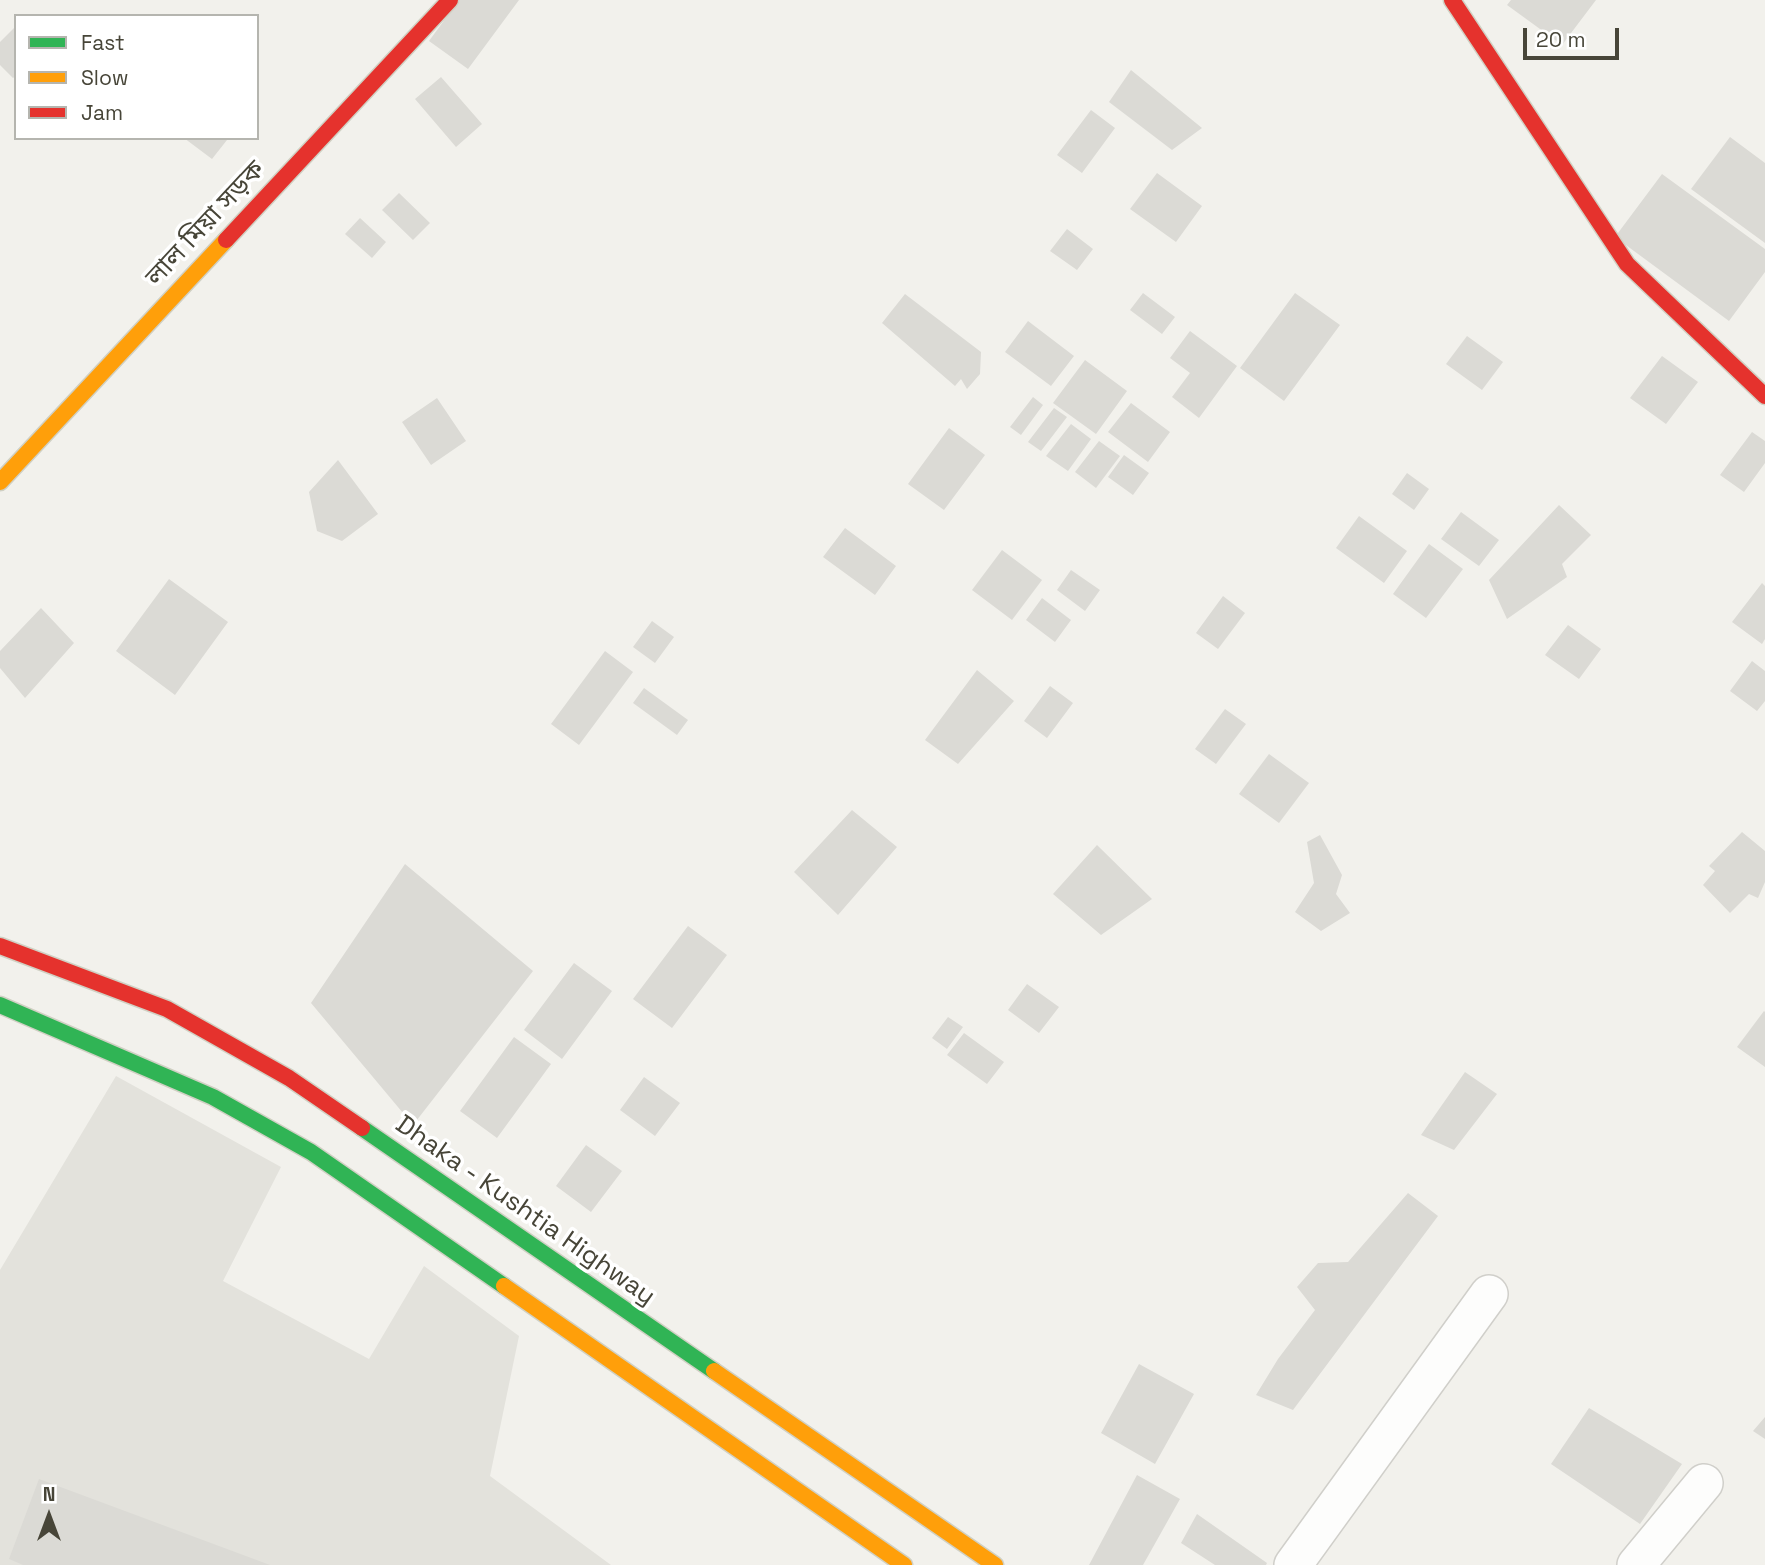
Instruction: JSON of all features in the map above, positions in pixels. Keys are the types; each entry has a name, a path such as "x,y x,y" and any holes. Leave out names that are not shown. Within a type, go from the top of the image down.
{"main road":[{"name":"লাল মিয়া সড়ক","path":"0,482 450,0"},
{"path":"1452,0 1627,264 1765,396"},
{"name":"Dhaka - Kushtia Highway","path":"0,946 167,1009 289,1078 995,1565"},
{"path":"0,1005 213,1097 311,1152 904,1565"}],"street":[{"path":"1293,1565 1489,1294"},
{"path":"1636,1565 1704,1483"}],"shaded area":[{"path":"116,1076 281,1167 223,1281 369,1359 424,1266 519,1336 490,1476 611,1565 0,1565 0,1270"}],"building":[{"path":"459,0 519,0 468,69 429,41"},
{"path":"1511,0 1596,0 1562,45 1507,5"},
{"path":"14,28 13,78 0,65 0,42"},
{"path":"1131,70 1202,128 1172,150 1109,102"},
{"path":"441,77 482,124 456,147 415,99"},
{"path":"1091,110 1115,128 1082,173 1057,155"},
{"path":"1730,137 1765,163 1765,243 1691,189"},
{"path":"187,140 227,140 212,159"},
{"path":"1157,173 1202,206 1176,242 1130,209"},
{"path":"1662,174 1765,249 1765,272 1729,321 1615,237"},
{"path":"399,193 430,223 413,240 382,210"},
{"path":"360,218 386,242 372,258 345,234"},
{"path":"1067,229 1093,249 1077,270 1050,251"},
{"path":"1143,293 1175,317 1162,334 1130,310"},
{"path":"1295,293 1340,325 1284,401 1240,368"},
{"path":"905,294 981,352 980,374 967,389 961,379 955,386 882,323"},
{"path":"1028,321 1074,356 1051,386 1005,352"},
{"path":"1190,331 1237,366 1199,418 1172,397 1190,373 1170,358"},
{"path":"1467,336 1503,362 1482,390 1446,364"},
{"path":"1662,356 1698,382 1666,424 1630,398"},
{"path":"1085,360 1127,391 1096,434 1053,403"},
{"path":"1033,397 1043,405 1021,435 1010,427"},
{"path":"437,398 466,441 431,465 402,422"},
{"path":"1131,403 1170,432 1148,462 1108,432"},
{"path":"1054,408 1067,417 1041,451 1028,442"},
{"path":"1071,424 1091,439 1068,471 1046,456"},
{"path":"949,428 985,455 944,510 908,484"},
{"path":"1752,432 1765,441 1765,463 1744,492 1720,475"},
{"path":"1099,441 1120,456 1096,488 1075,472"},
{"path":"1124,455 1149,473 1133,495 1108,477"},
{"path":"338,460 378,514 342,541 317,531 309,492"},
{"path":"1407,473 1429,489 1414,510 1392,494"},
{"path":"1559,505 1591,535 1562,564 1567,577 1507,619 1489,580"},
{"path":"1461,512 1499,540 1479,566 1441,539"},
{"path":"1359,516 1407,551 1384,583 1336,548"},
{"path":"845,528 896,566 875,595 823,557"},
{"path":"1429,544 1463,569 1426,618 1393,594"},
{"path":"1002,550 1042,580 1012,620 972,590"},
{"path":"1071,570 1100,590 1085,611 1057,590"},
{"path":"169,579 228,622 175,695 116,651"},
{"path":"1762,583 1765,586 1765,639 1762,644 1732,622"},
{"path":"1223,596 1245,613 1218,649 1196,633"},
{"path":"1042,598 1071,620 1055,642 1026,620"},
{"path":"41,608 74,643 25,698 0,668 0,651"},
{"path":"652,621 674,637 655,663 633,647"},
{"path":"1568,625 1601,649 1579,679 1545,655"},
{"path":"605,651 633,672 579,745 551,724"},
{"path":"1752,661 1765,671 1765,701 1757,711 1730,691"},
{"path":"977,670 1014,701 958,764 925,740"},
{"path":"1050,686 1073,703 1047,738 1024,721"},
{"path":"644,688 688,720 677,735 633,703"},
{"path":"1225,709 1246,724 1216,764 1195,749"},
{"path":"1269,754 1309,783 1279,823 1239,794"},
{"path":"852,810 897,847 838,915 794,872"},
{"path":"1742,832 1765,851 1765,882 1758,898 1749,894 1730,913 1703,885 1715,871 1709,866"},
{"path":"1320,835 1342,875 1336,894 1350,913 1321,931 1295,912 1314,883 1307,842"},
{"path":"1097,845 1152,899 1101,935 1053,894"},
{"path":"405,864 533,971 413,1125 311,1003"},
{"path":"688,926 727,955 672,1028 633,999"},
{"path":"574,963 612,991 562,1059 524,1030"},
{"path":"1027,984 1059,1007 1039,1033 1008,1010"},
{"path":"1765,1012 1765,1067 1737,1047"},
{"path":"948,1017 963,1027 947,1049 932,1038"},
{"path":"964,1033 1004,1062 987,1084 947,1055"},
{"path":"514,1037 551,1064 497,1138 460,1111"},
{"path":"1465,1072 1497,1094 1454,1150 1421,1135"},
{"path":"644,1077 680,1103 655,1136 620,1110"},
{"path":"586,1145 622,1171 591,1212 556,1186"},
{"path":"1408,1193 1438,1216 1293,1410 1256,1395 1278,1359 1315,1310 1297,1287 1318,1263 1348,1262"},
{"path":"1139,1364 1194,1394 1155,1464 1101,1433"},
{"path":"1589,1408 1682,1464 1640,1524 1551,1464"},
{"path":"1765,1417 1765,1439 1753,1431"},
{"path":"1137,1475 1180,1499 1143,1565 1089,1565"},
{"path":"39,1479 270,1565 23,1565 9,1559"},
{"path":"1197,1514 1267,1563 1266,1565 1215,1565 1181,1543"}],"traffic: fast":[{"path":"0,1005 213,1097 311,1152 504,1286"},
{"path":"362,1128 714,1371"}],"traffic: slow":[{"path":"0,482 226,240"},
{"path":"504,1286 904,1565"},
{"path":"714,1371 995,1565"}],"traffic: jam":[{"path":"226,240 450,0"},
{"path":"1452,0 1627,264 1765,396"},
{"path":"0,946 167,1009 289,1078 362,1128"}]}
